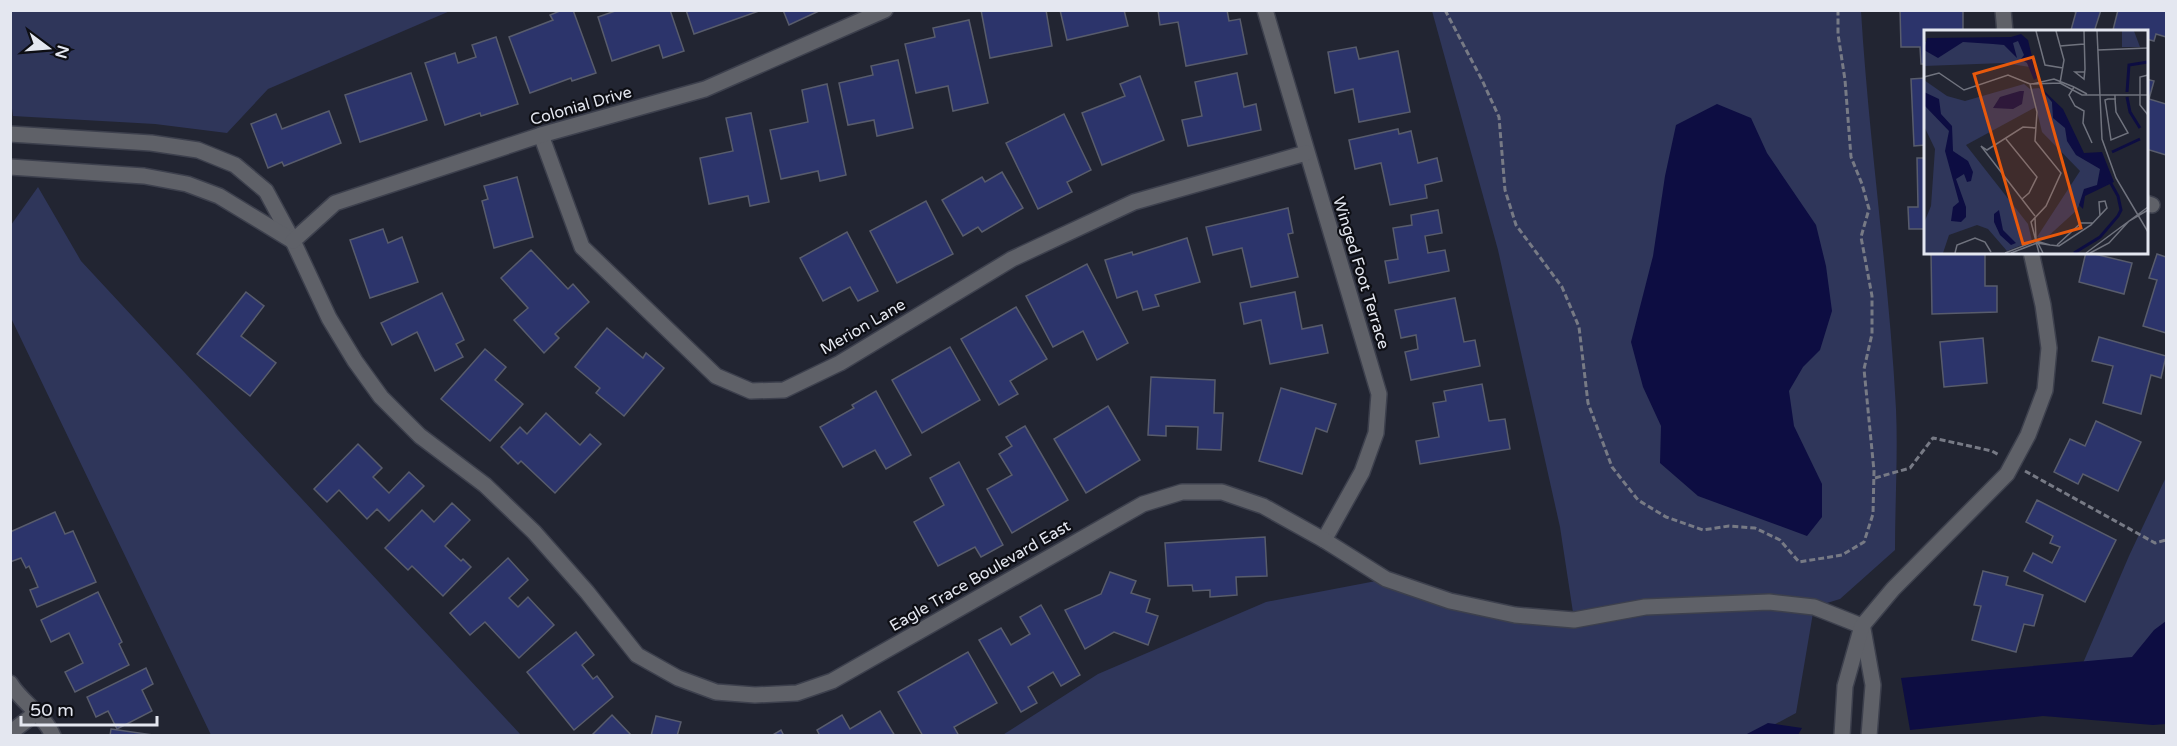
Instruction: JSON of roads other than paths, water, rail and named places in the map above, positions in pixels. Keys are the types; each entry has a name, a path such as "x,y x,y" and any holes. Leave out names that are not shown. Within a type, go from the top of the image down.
{"street":[{"name":"Colonial Drive","path":"293,242 334,203 541,135 705,89 885,10"},
{"name":"Winged Foot Terrace","path":"1265,10 1379,394 1376,433 1362,472 1324,540"},
{"path":"2003,10 2005,30"},
{"name":"Eagle Trace Boulevard East","path":"10,134 152,143 198,150 235,165 266,191 329,318 355,362 381,397 420,436 485,485 534,532 587,592 637,655 678,678 716,692 755,695 796,693 832,681 1143,504 1182,492 1222,492 1263,506 1324,540 1386,579 1450,601 1515,615 1574,620 1645,607 1769,602 1814,607 1862,626"},
{"name":"Merion Lane","path":"541,135 582,246 716,376 751,391 784,390 840,363 1012,259 1134,202 1306,153"},
{"path":"10,167 144,176 187,184 219,196 293,242"},
{"path":"1842,735 1845,686 1862,626 1893,589 2007,474 2028,435 2044,390 2049,348 2043,305 2031,254"},
{"path":"1862,626 1873,685 1869,735"},
{"path":"10,683 16,693 48,724 53,735"},
{"path":"10,733 36,713"}]}
